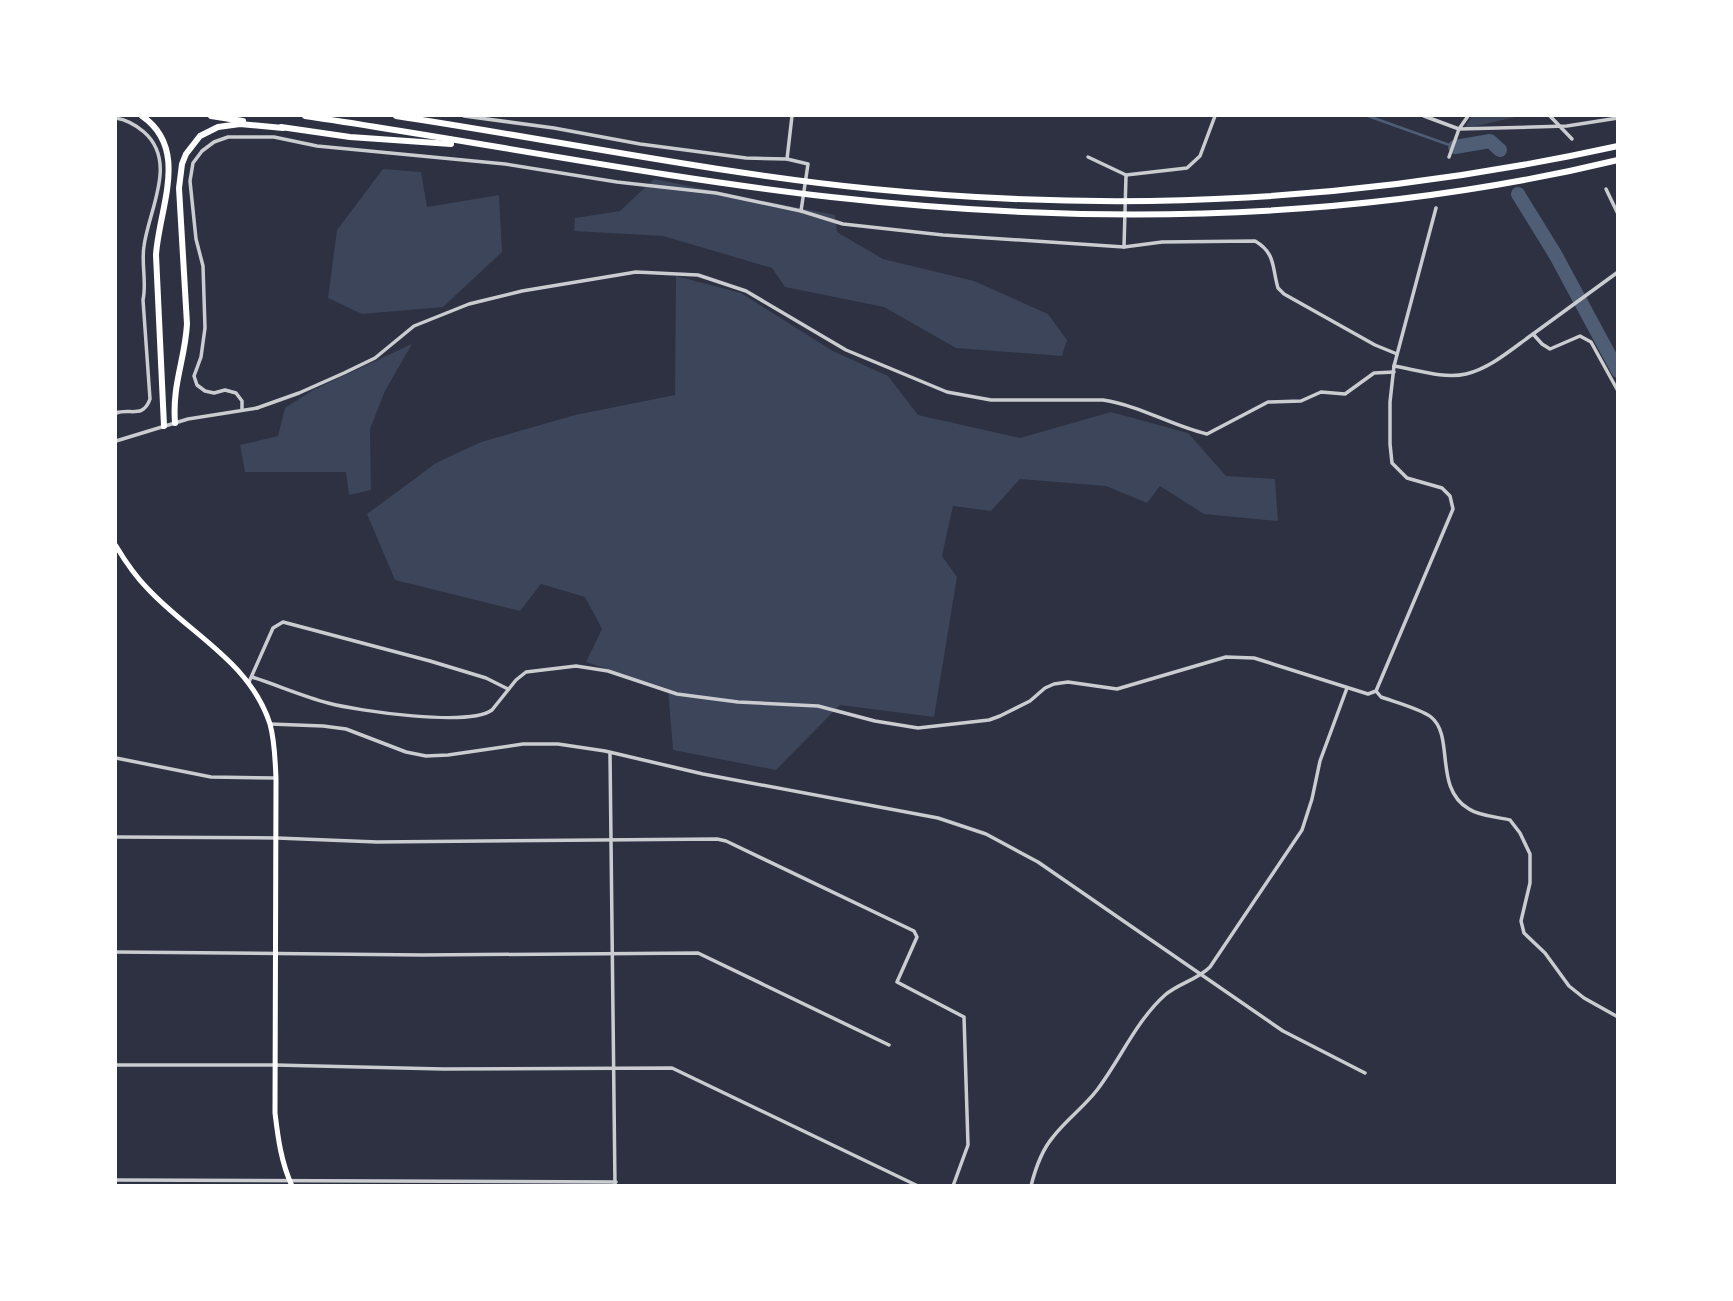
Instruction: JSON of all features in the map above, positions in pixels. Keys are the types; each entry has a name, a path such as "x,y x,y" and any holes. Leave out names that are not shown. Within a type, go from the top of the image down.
{"highway":[{"path":"142,116 152,123 163,138 169,162 156,255 164,426"},
{"path":"211,116 349,137 485,146"},
{"path":"305,116 485,146 832,197 970,209 1134,216 1229,213 1402,198 1553,174 1618,160"},
{"path":"398,116 674,163 834,184 990,197 1114,203 1207,201 1361,190 1494,171 1618,146"},
{"path":"175,423 174,392 187,324 179,188 182,164 200,136 218,127 240,124 283,128"}],"main road":[{"path":"116,546 148,590 250,679 270,724 275,746 277,838 275,1113 285,1173 290,1183"}],"street":[{"path":"464,116 554,128 640,145 808,163 802,211"},
{"path":"787,159 792,116"},
{"path":"1088,157 1126,175 1173,171 1192,165 1200,156 1215,116"},
{"path":"1424,116 1460,129 1559,126 1614,117"},
{"path":"1448,157 1468,116"},
{"path":"1550,116 1572,139"},
{"path":"116,118 136,125 149,137 158,150 162,165 143,248 146,286 143,300 147,317 150,400 146,408 138,413 116,412"},
{"path":"242,411 242,401 236,393 225,390 214,393 205,391 195,381 194,376 201,357 205,328 203,266 196,239 190,181 193,163 202,151 214,142 228,138 274,136 317,146 505,164 617,182 716,193 802,211 856,226 1047,244 1124,247 1162,242 1255,241 1265,246 1273,260 1278,288 1284,294 1374,345 1397,355"},
{"path":"1124,247 1126,175"},
{"path":"1606,189 1618,214"},
{"path":"508,689 486,678 430,661 284,622 273,628 250,679 331,704 390,714 471,717 487,713 526,672 541,668 576,666 608,671 677,694 738,702 818,706 875,721 918,728 989,720 1030,701 1054,684 1068,682 1117,689 1226,657 1254,658 1368,694 1376,691 1453,509 1450,496 1442,488 1407,478 1392,463 1390,412 1394,366 1436,208"},
{"path":"116,441 175,423 257,408 299,393 374,358 414,326 469,304 522,291 636,272 698,275 746,291 846,350 947,392 992,400 1103,400 1135,407 1179,428 1207,435 1268,402 1301,401 1321,392 1345,394 1374,373 1394,372"},
{"path":"1394,366 1439,374 1465,374 1486,367 1618,272"},
{"path":"198,313 204,312"},
{"path":"1533,334 1550,349 1575,337 1586,338 1591,342 1618,391"},
{"path":"1031,1185 1034,1172 1052,1138 1096,1092 1139,1027 1164,995 1203,975 1302,830 1321,761 1348,688"},
{"path":"1376,691 1381,697 1431,716 1439,727 1444,766 1452,791 1461,803 1470,810 1510,820 1530,854 1530,883 1521,921 1524,933 1545,953 1569,986 1584,998 1618,1017"},
{"path":"270,724 323,726 346,730 406,752 426,755 448,755 540,743 610,753 703,774 937,818 986,834 1038,862 1283,1031 1365,1073"},
{"path":"116,1180 615,1184 610,753"},
{"path":"116,758 211,777 276,778"},
{"path":"116,837 377,842 611,839 726,841 914,931 917,937 897,982 964,1017 968,1145 953,1185"},
{"path":"116,952 698,953 889,1045"},
{"path":"116,1066 275,1065 615,1070 673,1068 918,1185"}],"shaded area":[{"path":"1472,116 1520,116 1464,129"},
{"path":"383,169 421,172 427,207 499,195 502,252 443,307 362,314 328,298 337,230"},
{"path":"654,179 835,215 837,232 883,259 974,281 1048,314 1067,340 1062,356 956,348 884,307 785,287 772,268 663,236 574,231 575,218 620,211"},
{"path":"676,276 741,293 833,351 888,376 918,415 1020,438 1111,412 1188,433 1226,476 1275,479 1278,521 1204,514 1160,486 1147,503 1106,486 1020,479 991,511 953,506 942,556 957,577 934,717 840,705 776,770 673,750 668,689 586,662 602,629 585,597 541,584 520,611 395,580 367,514 436,463 481,442 575,415 675,395"},
{"path":"412,344 385,391 370,429 371,490 349,495 346,472 245,472 240,445 278,436 285,408 313,390"}],"waterway":[{"path":"1368,116 1455,147"},
{"path":"1455,147 1490,141 1500,150"},
{"path":"1518,194 1555,254 1618,371"}]}
